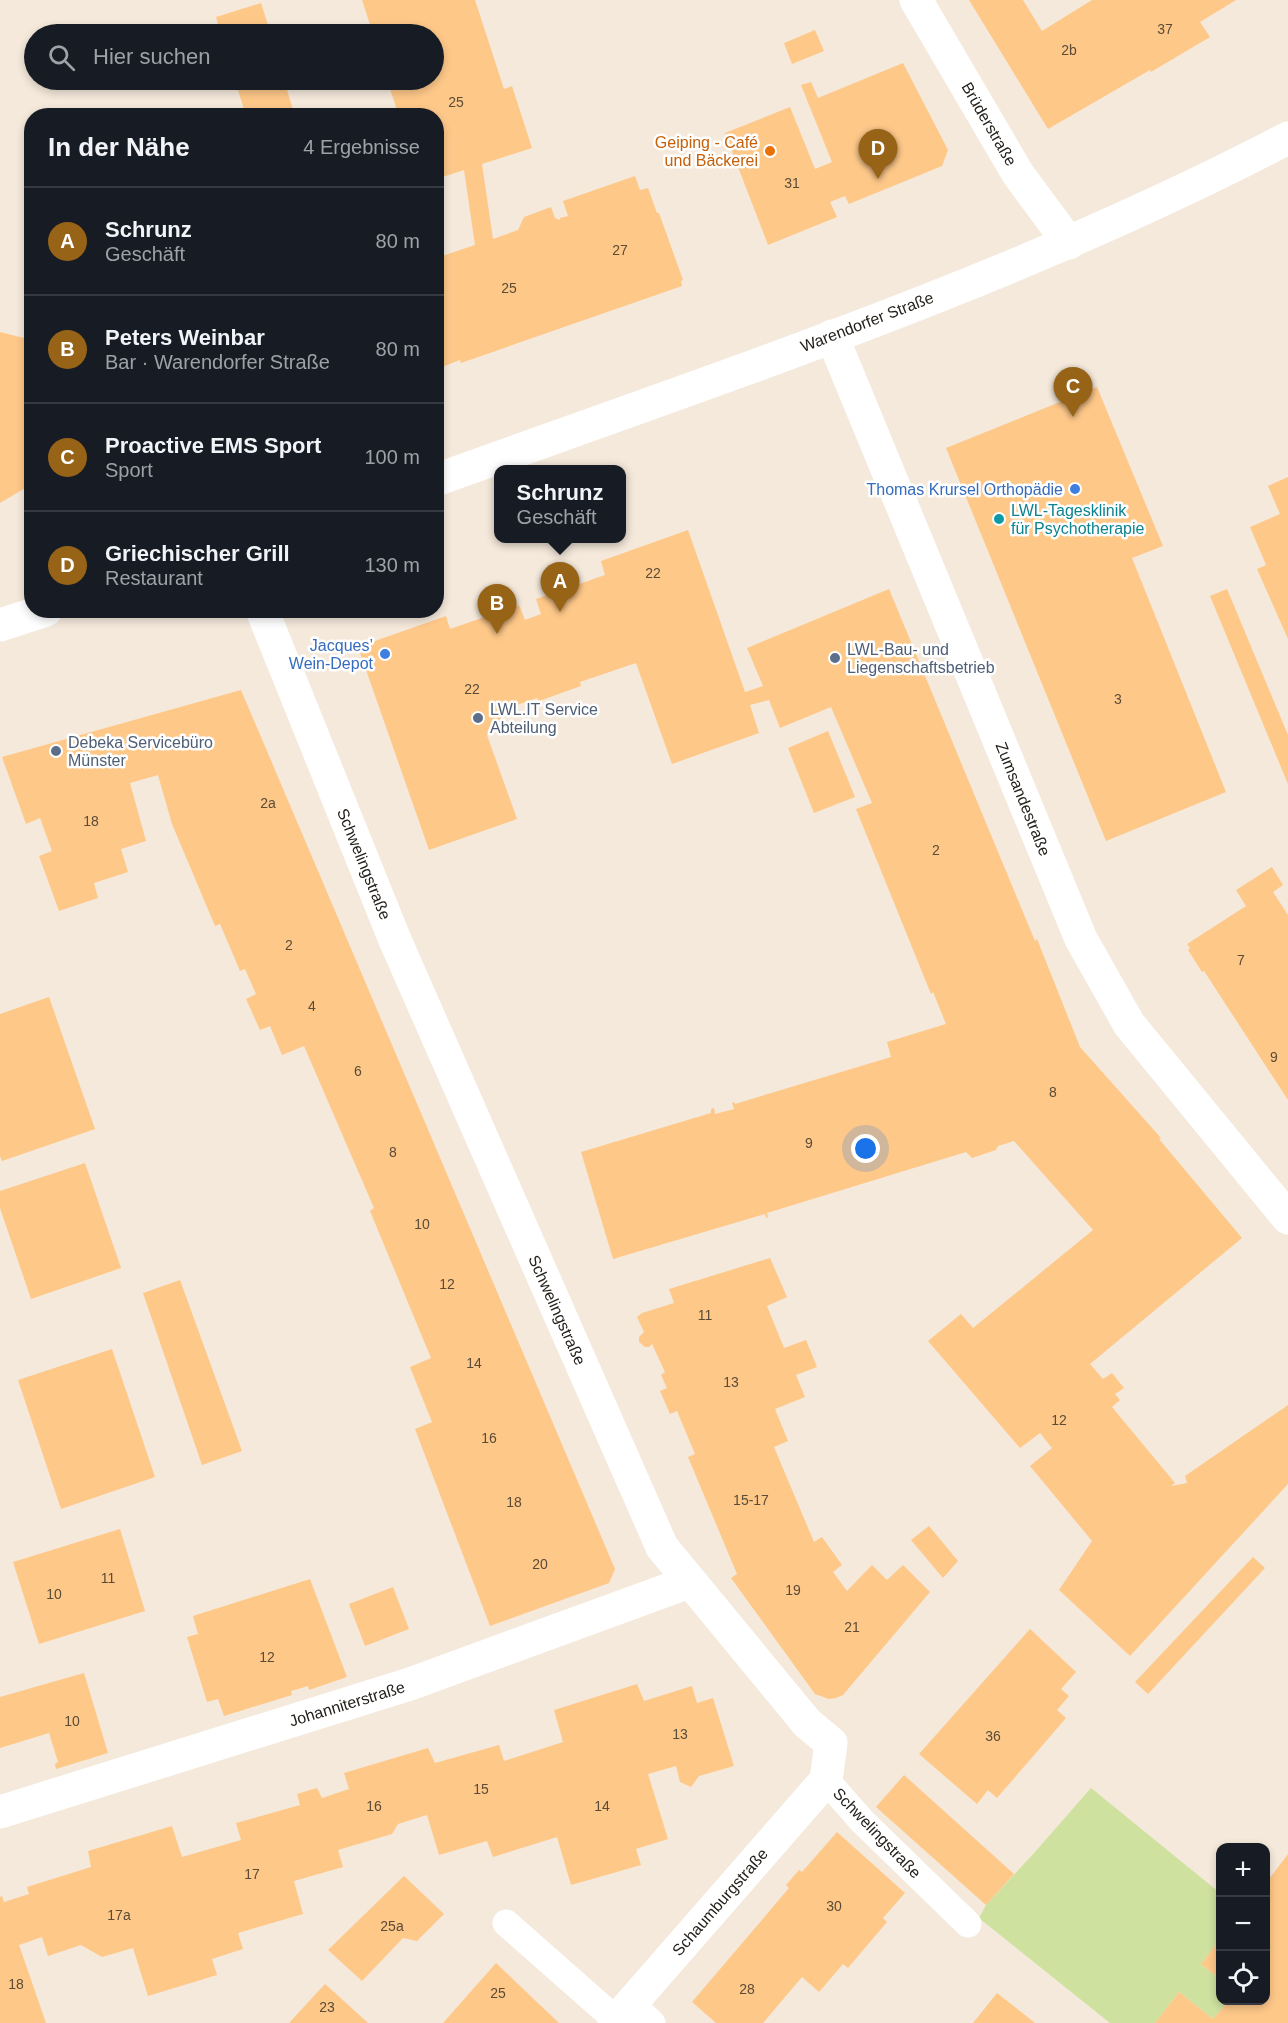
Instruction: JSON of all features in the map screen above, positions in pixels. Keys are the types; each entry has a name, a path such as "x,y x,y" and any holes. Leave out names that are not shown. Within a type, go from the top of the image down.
{"street":[{"name":"Brüderstraße","path":"916,0 1018,174 1069,243"},
{"name":"Warendorfer Straße","path":"444,477 832,336 1069,243 1288,138"},
{"name":"Zumsandestraße","path":"832,336 1081,939 1129,1024 1288,1218"},
{"path":"0,625 24,617"},
{"name":"Schwelingstraße","path":"265,618 409,973 662,1547 807,1723 831,1743 826,1780"},
{"name":"Johanniterstraße","path":"0,1812 410,1684 689,1582"},
{"name":"Schaumburgstraße","path":"628,2017 826,1780"}],"lane":[{"name":"Schwelingstraße","path":"826,1780 862,1821 968,1924"},
{"path":"506,1923 628,2017"}],"green space":[{"path":"1091,1788 1216,1890 1216,1944 1201,1964 1216,1976 1216,2005 1225,2005 1213,2019 1179,1992 1155,2023 1110,2023 979,1918 986,1905"}],"building":[{"path":"362,0 475,0 504,89 512,86 532,148 482,164 493,239 518,230 524,217 551,207 555,218 560,220 568,216 563,201 635,176 640,190 648,188 657,213 659,213 683,280 681,281 682,286 461,363 460,360 444,366 444,255 475,245 464,170 444,176 444,108 396,108 390,90 444,90 444,24 370,24"},
{"path":"969,0 1023,0 1042,31 1092,0 1236,0 1200,22 1210,37 1048,129"},
{"path":"261,3 268,24 218,24 216,17"},
{"path":"815,30 824,51 792,64 784,43"},
{"path":"903,63 948,150 942,166 849,204 845,196 830,202 837,217 768,245 725,133 790,107 815,169 832,162 801,85 811,82 818,98"},
{"path":"238,90 287,90 293,108 244,108"},
{"path":"0,332 24,338 24,489 0,503"},
{"path":"1097,387 1163,546 1132,558 1226,792 1106,841 946,448"},
{"path":"1288,477 1288,639 1257,569 1266,565 1250,527 1280,514 1268,486"},
{"path":"688,530 745,692 763,686 747,648 889,589 1035,941 1037,939 1080,1047 1161,1138 1159,1139 1242,1238 1090,1364 1103,1379 1112,1373 1124,1388 1115,1394 1120,1400 1112,1407 1175,1483 1171,1486 1187,1483 1185,1476 1288,1405 1288,1484 1130,1656 1059,1590 1092,1541 1030,1466 1052,1448 1040,1433 1020,1448 928,1341 961,1314 973,1328 1093,1230 1014,1141 972,1158 966,1152 767,1213 766,1218 765,1214 613,1259 581,1152 711,1113 711,1109 714,1108 715,1114 734,1109 732,1103 734,1102 735,1104 891,1057 887,1042 946,1024 933,992 931,994 856,809 872,803 831,707 780,728 769,700 750,705 759,733 672,764 636,663 580,682 581,686 539,701 537,698 499,711 504,728 487,735 517,819 429,850 358,647 446,616 450,629 519,605 525,620 541,614 536,599 605,575 601,561"},
{"path":"1227,589 1288,735 1288,784 1210,596"},
{"path":"241,690 615,1569 609,1583 490,1626 415,1429 432,1422 410,1367 431,1358 370,1211 374,1208 304,1046 282,1055 270,1026 260,1030 246,999 256,994 245,969 240,971 220,924 215,926 172,824 158,775 130,783 146,841 121,849 128,872 94,883 98,898 59,911 39,856 52,851 40,818 26,824 2,757"},
{"path":"828,731 855,797 814,813 788,748"},
{"path":"1272,867 1283,885 1273,892 1288,915 1288,1100 1204,971 1202,972 1188,950 1190,948 1187,944 1246,906 1236,890"},
{"path":"49,997 95,1129 2,1161 0,1156 0,1014"},
{"path":"85,1163 121,1268 31,1299 0,1208 0,1191"},
{"path":"770,1258 787,1297 767,1306 784,1348 806,1340 817,1367 796,1375 805,1397 775,1409 788,1441 774,1447 814,1542 822,1537 842,1565 833,1572 847,1591 872,1565 887,1580 903,1565 930,1592 843,1695 829,1699 815,1694 731,1578 737,1574 688,1457 695,1454 677,1411 670,1414 660,1391 667,1388 661,1375 665,1372 652,1344 645,1347 639,1342 639,1337 644,1332 637,1317 642,1313 674,1303 669,1289"},
{"path":"180,1280 242,1451 202,1465 143,1293"},
{"path":"112,1349 155,1477 61,1509 18,1380"},
{"path":"929,1526 958,1561 943,1578 911,1540"},
{"path":"120,1529 145,1611 39,1644 13,1562"},
{"path":"1253,1557 1265,1568 1148,1694 1135,1682"},
{"path":"310,1579 347,1677 309,1690 308,1686 291,1691 292,1695 224,1716 218,1699 207,1702 187,1637 198,1634 193,1616"},
{"path":"393,1587 409,1629 365,1646 349,1604"},
{"path":"1030,1629 1076,1672 1061,1689 1069,1696 1057,1710 1066,1718 997,1798 988,1790 977,1804 919,1754"},
{"path":"84,1673 108,1753 56,1769 55,1764 58,1762 49,1733 0,1748 0,1697"},
{"path":"637,1684 644,1701 692,1686 697,1703 713,1698 734,1766 699,1776 691,1787 680,1782 676,1766 648,1774 668,1839 636,1849 641,1865 571,1885 557,1837 493,1857 487,1841 439,1855 427,1815 398,1824 392,1834 338,1850 343,1867 294,1881 303,1914 238,1933 243,1949 212,1959 217,1975 148,1996 133,1948 102,1957 81,1945 48,1956 42,1937 19,1945 46,2023 0,2023 0,1897 2,1896 4,1902 29,1894 27,1887 91,1867 88,1851 172,1826 182,1857 241,1840 236,1823 300,1805 297,1794 317,1788 322,1798 349,1789 344,1773 428,1748 435,1763 499,1745 504,1761 563,1742 554,1710"},
{"path":"904,1775 1014,1874 986,1905 876,1807"},
{"path":"837,1832 905,1893 883,1918 887,1922 848,1968 843,1964 819,1992 802,1977 763,2023 716,2023 692,2002 789,1888 786,1885 799,1870 802,1872"},
{"path":"1288,1854 1288,2023 1155,2023 1179,1992 1213,2019 1225,2005 1270,2005 1270,1878"},
{"path":"404,1876 444,1914 417,1941 403,1938 362,1981 328,1950"},
{"path":"1216,1944 1216,1976 1201,1964"},
{"path":"496,1963 559,2023 443,2023"},
{"path":"325,1984 334,1992 368,2023 289,2023"},
{"path":"997,1993 1035,2023 973,2023"}],"place":[{"name":"Geiping - Café und Bäckerei","path":"770,151"},
{"name":"Griechischer Grill","path":"878,179"},
{"name":"Proactive EMS Sport","path":"1073,417"},
{"name":"Thomas Krursel Orthopädie","path":"1075,489"},
{"name":"LWL-Tagesklinik für Psychotherapie","path":"999,519"},
{"name":"Schrunz","path":"560,612"},
{"name":"Peters Weinbar","path":"497,634"},
{"name":"Jacques’ Wein-Depot","path":"385,654"},
{"name":"LWL-Bau- und Liegenschaftsbetrieb","path":"835,658"},
{"name":"LWL.IT Service Abteilung","path":"478,718"},
{"name":"Debeka Servicebüro Münster","path":"56,751"}]}
